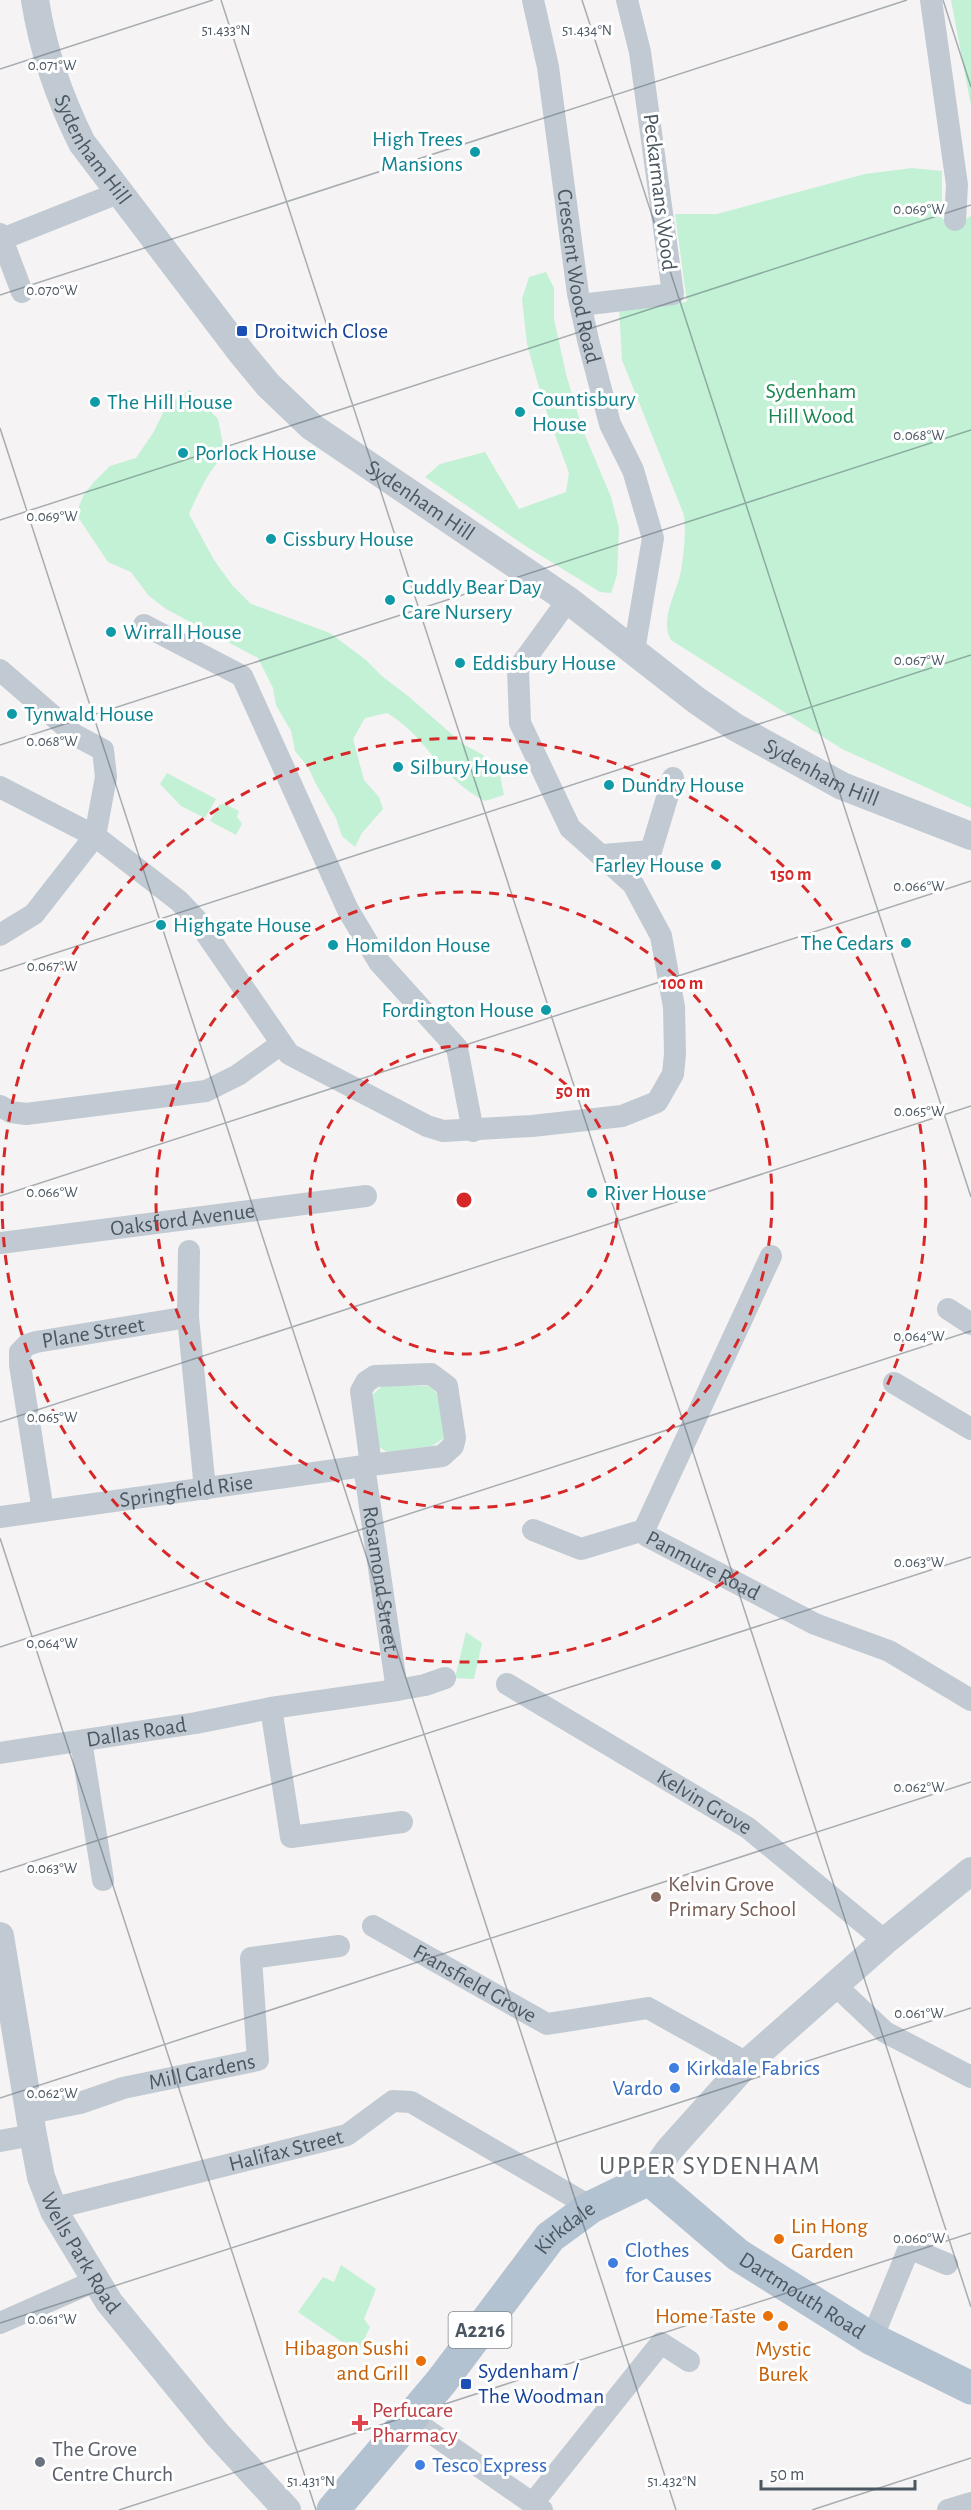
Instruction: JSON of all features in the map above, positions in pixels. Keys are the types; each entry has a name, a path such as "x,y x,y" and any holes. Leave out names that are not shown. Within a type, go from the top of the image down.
{"main road":[{"name":"Kirkdale","path":"333,2510 411,2419 550,2237 591,2207 649,2179"},
{"name":"Dartmouth Road","path":"649,2179 738,2255 872,2339 971,2388"}],"street":[{"name":"Sydenham Hill","path":"35,0 41,38 64,106 82,142 118,193 247,360 268,386 312,427 568,600 696,700 735,727 842,786 971,836"},
{"name":"Crescent Wood Road","path":"533,0 548,67 580,305 610,424 633,470 653,538 634,651"},
{"name":"Peckarmans Wood","path":"580,305 673,294 645,83 627,0"},
{"path":"931,0 957,185 955,220"},
{"path":"22,292 1,236 118,193"},
{"path":"0,787 95,836 179,902 196,919 289,1054 427,1126 443,1131 473,1131 622,1116 657,1102 672,1074 675,1054 674,1007 661,936 633,884 570,828 520,723 518,669 568,600"},
{"path":"144,625 242,676 348,910 379,962 457,1048 473,1131"},
{"path":"0,670 75,735 103,750 106,777 95,836 34,914 0,935"},
{"path":"603,855 651,851 673,778"},
{"path":"0,1106 11,1112 26,1114 206,1091 238,1075 280,1044"},
{"name":"Oaksford Avenue","path":"0,1243 366,1196"},
{"path":"189,1251 188,1317 206,1489"},
{"name":"Panmure Road","path":"771,1256 644,1530 647,1536 815,1624 889,1651 971,1700"},
{"path":"948,1309 971,1324"},
{"name":"Plane Street","path":"43,1511 20,1365 20,1352 27,1345 36,1342 188,1317"},
{"name":"Rosamond Street","path":"367,1466 442,1456 453,1446 455,1438 447,1386 440,1379 431,1374 375,1376 366,1382 361,1391 367,1466 397,1690"},
{"path":"894,1383 971,1429"},
{"name":"Springfield Rise","path":"0,1517 367,1466"},
{"path":"532,1530 580,1549 644,1530"},
{"name":"Dallas Road","path":"0,1753 196,1723 271,1708 397,1690 425,1685 445,1678"},
{"name":"Kelvin Grove","path":"507,1684 748,1828 885,1941"},
{"path":"271,1708 292,1845 402,1822"},
{"path":"81,1741 102,1880"},
{"name":"Kirkdale","path":"649,2179 669,2150 747,2063 885,1941 971,1871"},
{"name":"Fransfield Grove","path":"373,1926 547,2024 648,2008 747,2063"},
{"name":"Wells Park Road","path":"0,1938 41,2177 54,2211 109,2302 218,2434 287,2510"},
{"name":"Mill Gardens","path":"31,2124 123,2088 258,2060 250,1958 339,1946"},
{"path":"835,1985 885,2032 971,2077"},
{"name":"Halifax Street","path":"54,2211 63,2206 347,2135 393,2101 411,2102 591,2207"},
{"path":"0,2141 31,2124"},
{"path":"872,2339 909,2248 947,2264"},
{"path":"0,2323 95,2281"},
{"path":"411,2419 537,2506 660,2343 689,2361"},
{"path":"948,2510 971,2504"}],"green space":[{"path":"951,0 971,0 971,106"},
{"name":"Sydenham Hill Wood","path":"912,168 942,171 942,219 964,220 971,216 971,808 842,749 671,640 667,623 681,571 684,515 622,360 619,307 687,302 675,214 717,214 865,174"},
{"path":"546,272 554,288 554,319 566,374 582,428 611,497 619,528 617,575 611,593 600,592 527,547 425,477 440,464 485,452 519,509 566,492 569,473 543,402 527,344 522,299 529,277"},
{"path":"190,390 218,419 225,454 200,490 189,514 214,560 232,585 251,604 330,633 366,660 463,744 483,755 500,775 504,795 485,801 469,792 413,734 387,713 365,718 353,739 364,780 379,797 383,809 362,833 355,847 342,836 336,818 308,767 295,751 291,731 276,705 273,688 258,658 166,609 148,595 131,572 108,562 76,514 84,494 110,466 136,458 153,433 167,405"},
{"path":"167,773 216,799 205,818 181,806 160,784"},
{"path":"225,804 239,811 237,817 242,824 236,835 210,821 219,805"},
{"path":"382,1386 428,1386 433,1390 438,1395 443,1409 444,1438 432,1446 387,1452 379,1447 372,1395"},
{"path":"466,1632 482,1643 474,1679 455,1678"},
{"path":"341,2265 376,2289 364,2319 370,2327 358,2353 298,2312 323,2277 334,2282"}],"place":[{"name":"High Trees Mansions","path":"475,152"},
{"name":"Droitwich Close","path":"242,331"},
{"name":"The Hill House","path":"95,402"},
{"name":"Countisbury House","path":"520,412"},
{"name":"Porlock House","path":"183,453"},
{"name":"Cissbury House","path":"271,539"},
{"name":"Cuddly Bear Day Care Nursery","path":"390,600"},
{"name":"Wirrall House","path":"111,632"},
{"name":"Eddisbury House","path":"460,663"},
{"name":"Tynwald House","path":"12,714"},
{"name":"Silbury House","path":"398,767"},
{"name":"Dundry House","path":"609,785"},
{"name":"Farley House","path":"716,865"},
{"name":"Highgate House","path":"161,925"},
{"name":"The Cedars","path":"906,943"},
{"name":"Homildon House","path":"333,945"},
{"name":"Fordington House","path":"546,1010"},
{"name":"River House","path":"592,1193"},
{"name":"Kelvin Grove Primary School","path":"656,1897"},
{"name":"Kirkdale Fabrics","path":"674,2068"},
{"name":"Vardo","path":"675,2088"},
{"name":"Lin Hong Garden","path":"779,2239"},
{"name":"Clothes for Causes","path":"613,2263"},
{"name":"Home Taste","path":"768,2316"},
{"name":"Mystic Burek","path":"783,2326"},
{"name":"Hibagon Sushi and Grill","path":"421,2361"},
{"name":"Sydenham / The Woodman","path":"466,2384"},
{"name":"Perfucare Pharmacy","path":"360,2423"},
{"name":"The Grove Centre Church","path":"40,2462"},
{"name":"Tesco Express","path":"420,2465"}],"district":[{"name":"UPPER SYDENHAM","path":"710,2166"}]}
